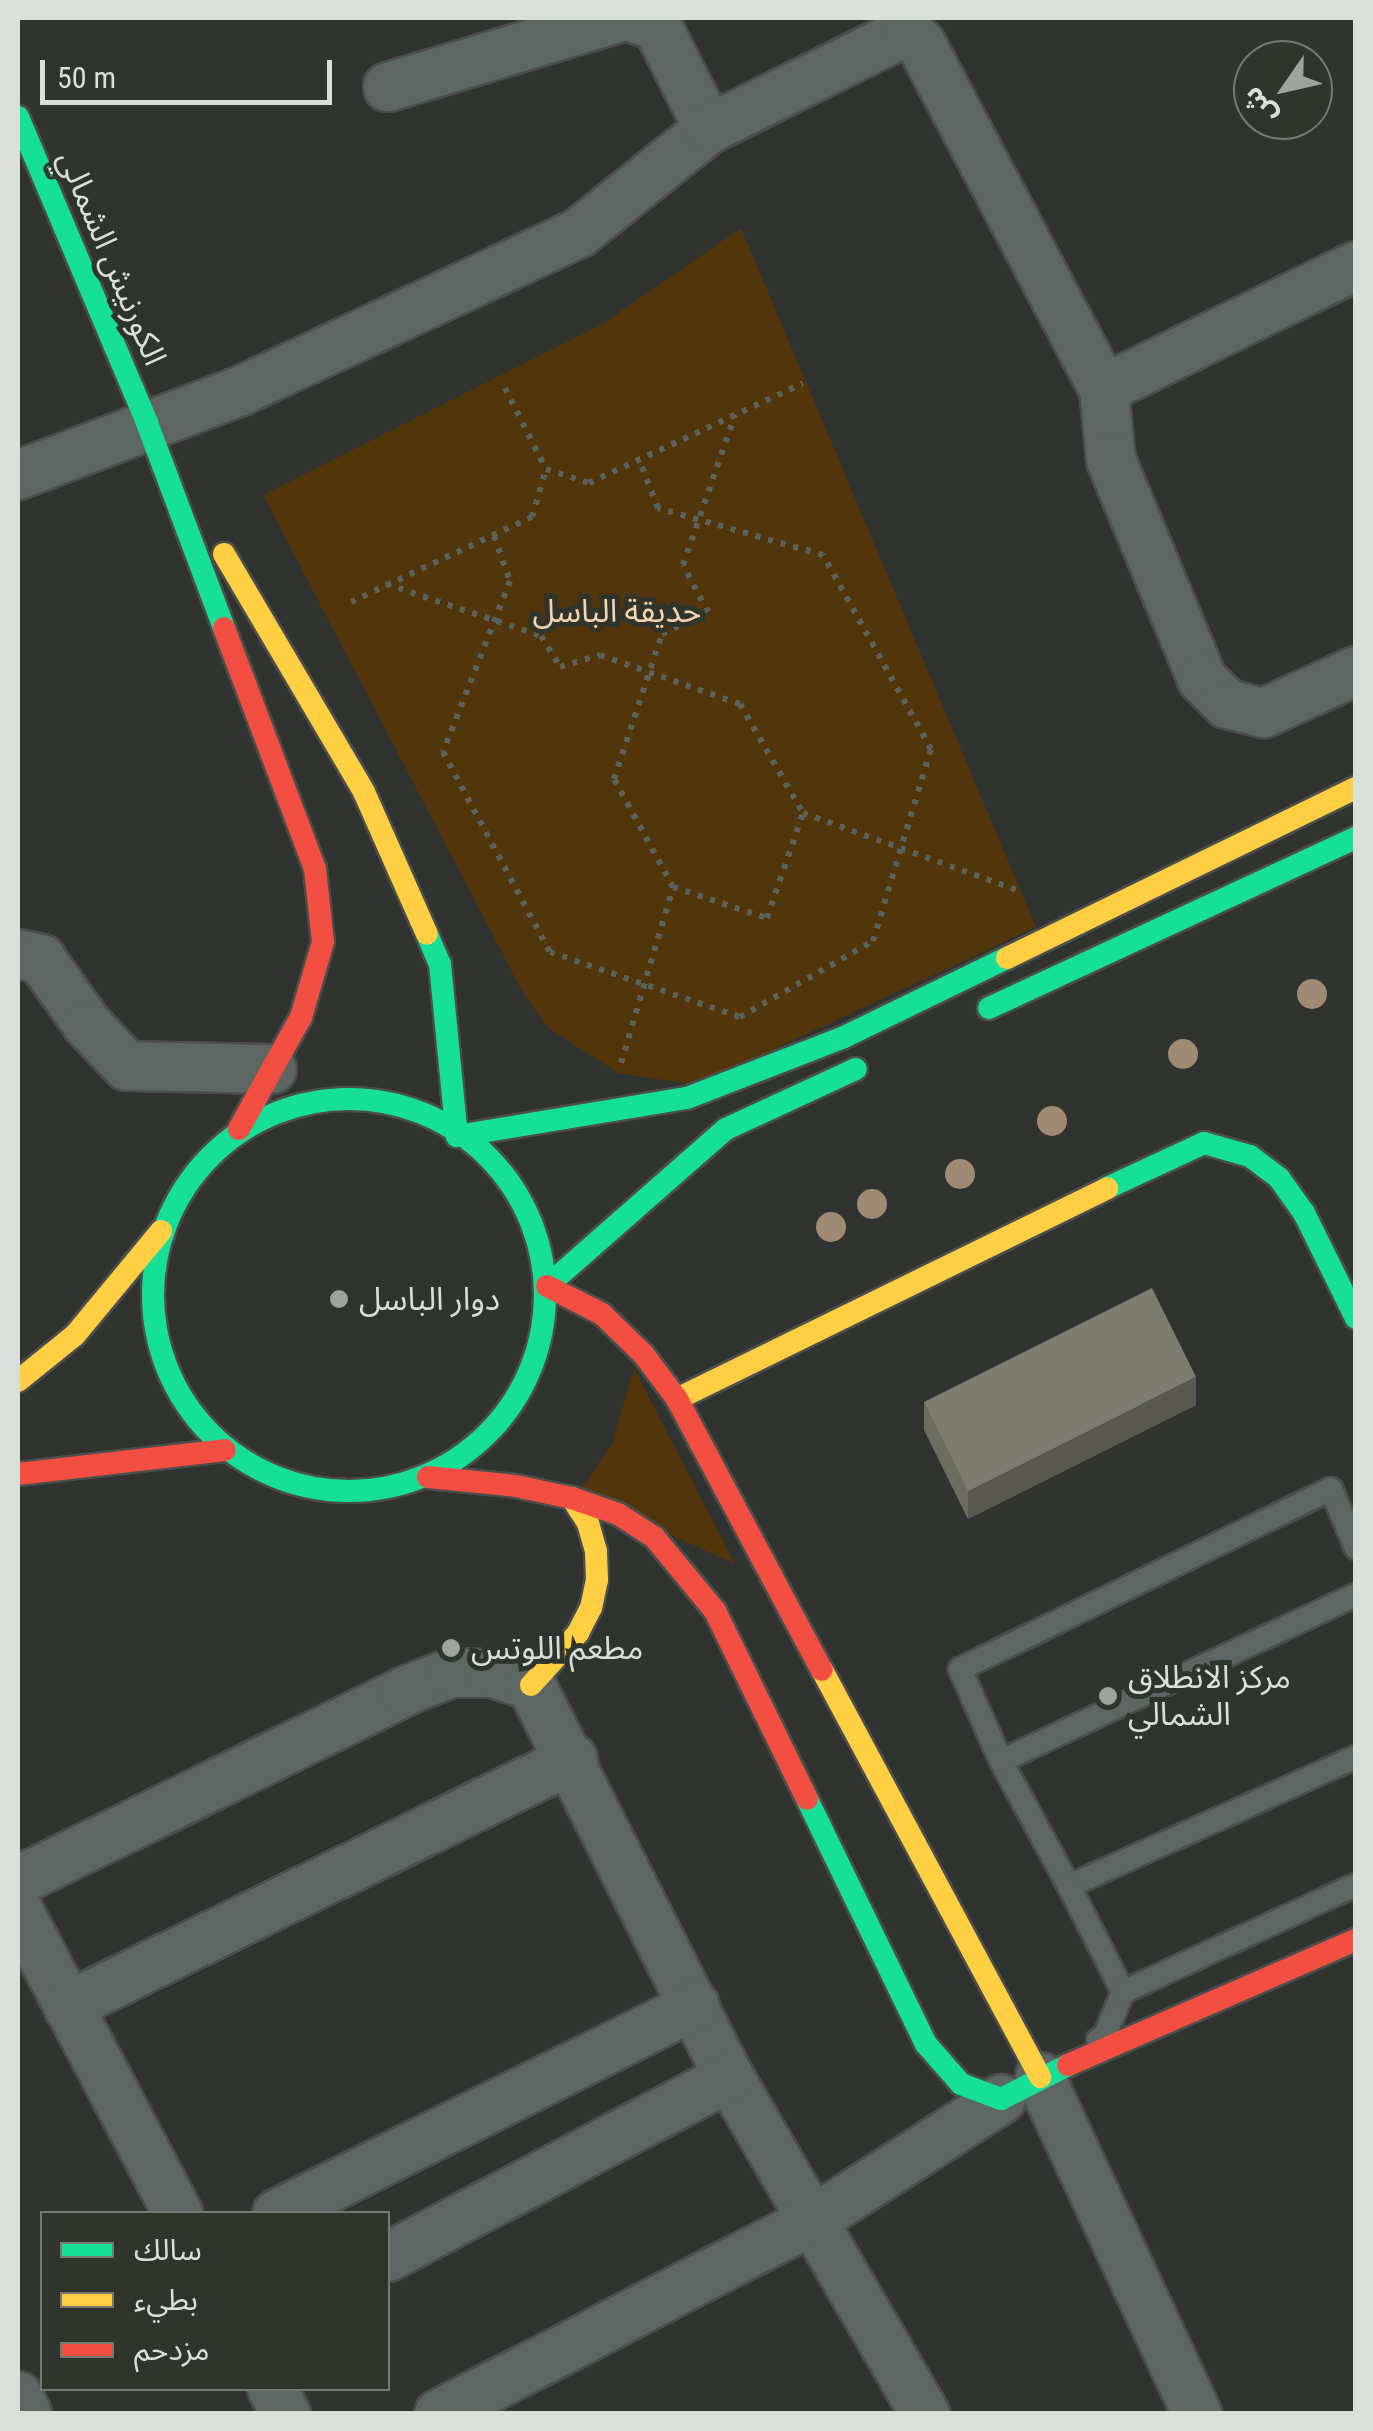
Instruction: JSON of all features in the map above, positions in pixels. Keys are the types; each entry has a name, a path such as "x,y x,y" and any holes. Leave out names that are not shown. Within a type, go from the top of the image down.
{"main road":[{"name":"الكورنيش الشمالي","path":"18,118 147,423"},
{"path":"18,1380 75,1335 161,1231 189,1176 238,1129 301,1017 324,942 315,869 147,423"},
{"path":"147,423 364,792 440,964 457,1136"},
{"path":"457,1136 688,1098 844,1037 1356,788"},
{"path":"960,1021 1356,838"},
{"path":"547,1286 726,1129 870,1062"},
{"path":"238,1129 326,1097 426,1112 503,1170 532,1218 547,1286 536,1363 492,1432 428,1477"},
{"path":"678,1399 940,1267 1204,1143 1250,1156 1279,1178 1304,1213 1356,1318"},
{"path":"161,1231 152,1322 184,1404 225,1450 295,1486 359,1493 428,1477 516,1486 572,1498 618,1514 654,1537 715,1610 926,2044 961,2084 1020,2088 1356,1940"},
{"path":"547,1286 602,1314 644,1355 678,1399 1020,2088"},
{"path":"18,1474 225,1450"},
{"path":"532,1686 578,1633 591,1608 596,1550 588,1523 572,1498"}],"street":[{"path":"388,88 618,18"},
{"path":"634,18 657,26 708,130"},
{"path":"18,475 240,391 579,233 708,130 918,24 921,44 1104,389 1112,460 1202,679 1228,704 1264,712 1356,671"},
{"path":"1104,389 1356,266"},
{"path":"18,954 42,959 86,1024 127,1066 272,1070"},
{"path":"18,1881 451,1673 492,1673 532,1686 730,2077 925,2414"},
{"path":"68,2006 572,1759"},
{"path":"18,1910 176,2211"},
{"path":"283,2211 695,2006"},
{"path":"390,2257 730,2077"},
{"path":"439,2414 812,2222 1020,2088 1197,2414"},
{"path":"274,2391 286,2414"},
{"path":"18,2396 27,2414"}],"lane":[{"path":"1123,1992 1001,1761 960,1669 1330,1488 1356,1548"},
{"path":"1001,1761 1356,1595"},
{"path":"1069,1886 1356,1757"},
{"path":"1020,2088 1106,2035 1123,1992 1356,1885"}],"path":[{"path":"546,469 589,482 640,462 803,383"},
{"path":"351,602 532,517 546,469 506,388"},
{"path":"735,415 682,565 708,612 662,634 614,779 673,887 767,918 803,813"},
{"path":"494,536 510,580 443,752 550,952 740,1017 873,941 931,749 823,555 658,508 640,462"},
{"path":"386,584 541,636 560,667 600,655 740,704 803,813 1020,891"},
{"path":"618,1074 673,887"}],"green space":[{"name":"حديقة الباسل","path":"741,228 1036,927 697,1085 618,1073 547,1027 522,991 263,495 604,323"},
{"path":"634,1368 735,1564 578,1493 612,1444"}],"building":[{"path":"1152,1288 1196,1377 968,1491 924,1402"}],"traffic: fast":[{"path":"18,117 147,423 224,628"},
{"path":"989,1008 1356,838"},
{"path":"427,934 440,964 457,1136"},
{"path":"457,1136 687,1098 844,1037 1007,958"},
{"path":"547,1286 726,1129 856,1069"},
{"path":"349,1099 387,1103 424,1114 458,1132 487,1157 512,1186 530,1220 541,1257 545,1295 541,1333 530,1370 512,1404 487,1433 458,1458 424,1476 387,1487 349,1491 311,1487 274,1476 240,1458 211,1433 186,1404 168,1370 157,1333 153,1295 157,1257 168,1220 186,1186 211,1157 240,1132 274,1114 311,1103 349,1099"},
{"path":"1107,1188 1204,1143 1250,1156 1279,1178 1304,1213 1356,1318"},
{"path":"807,1799 926,2044 961,2084 1001,2099 1068,2065"}],"traffic: slow":[{"path":"224,554 364,792 427,934"},
{"path":"1007,958 1356,788"},
{"path":"677,1399 1107,1188"},
{"path":"18,1381 75,1335 161,1231"},
{"path":"531,1685 578,1633 591,1608 597,1580 596,1551 588,1523 572,1498"},
{"path":"822,1670 1040,2077"}],"traffic: jam":[{"path":"224,628 315,869 323,942 301,1017 239,1129"},
{"path":"547,1286 602,1314 644,1355 677,1399 822,1670"},
{"path":"18,1474 225,1450"},
{"path":"428,1477 516,1486 572,1498 618,1514 654,1537 715,1611 807,1799"},
{"path":"1068,2065 1356,1940"}],"place":[{"name":"دوار الباسل","path":"339,1299"},
{"name":"مطعم اللوتس","path":"451,1648"},
{"name":"مركز الانطلاق الشمالي","path":"1108,1696"}]}
